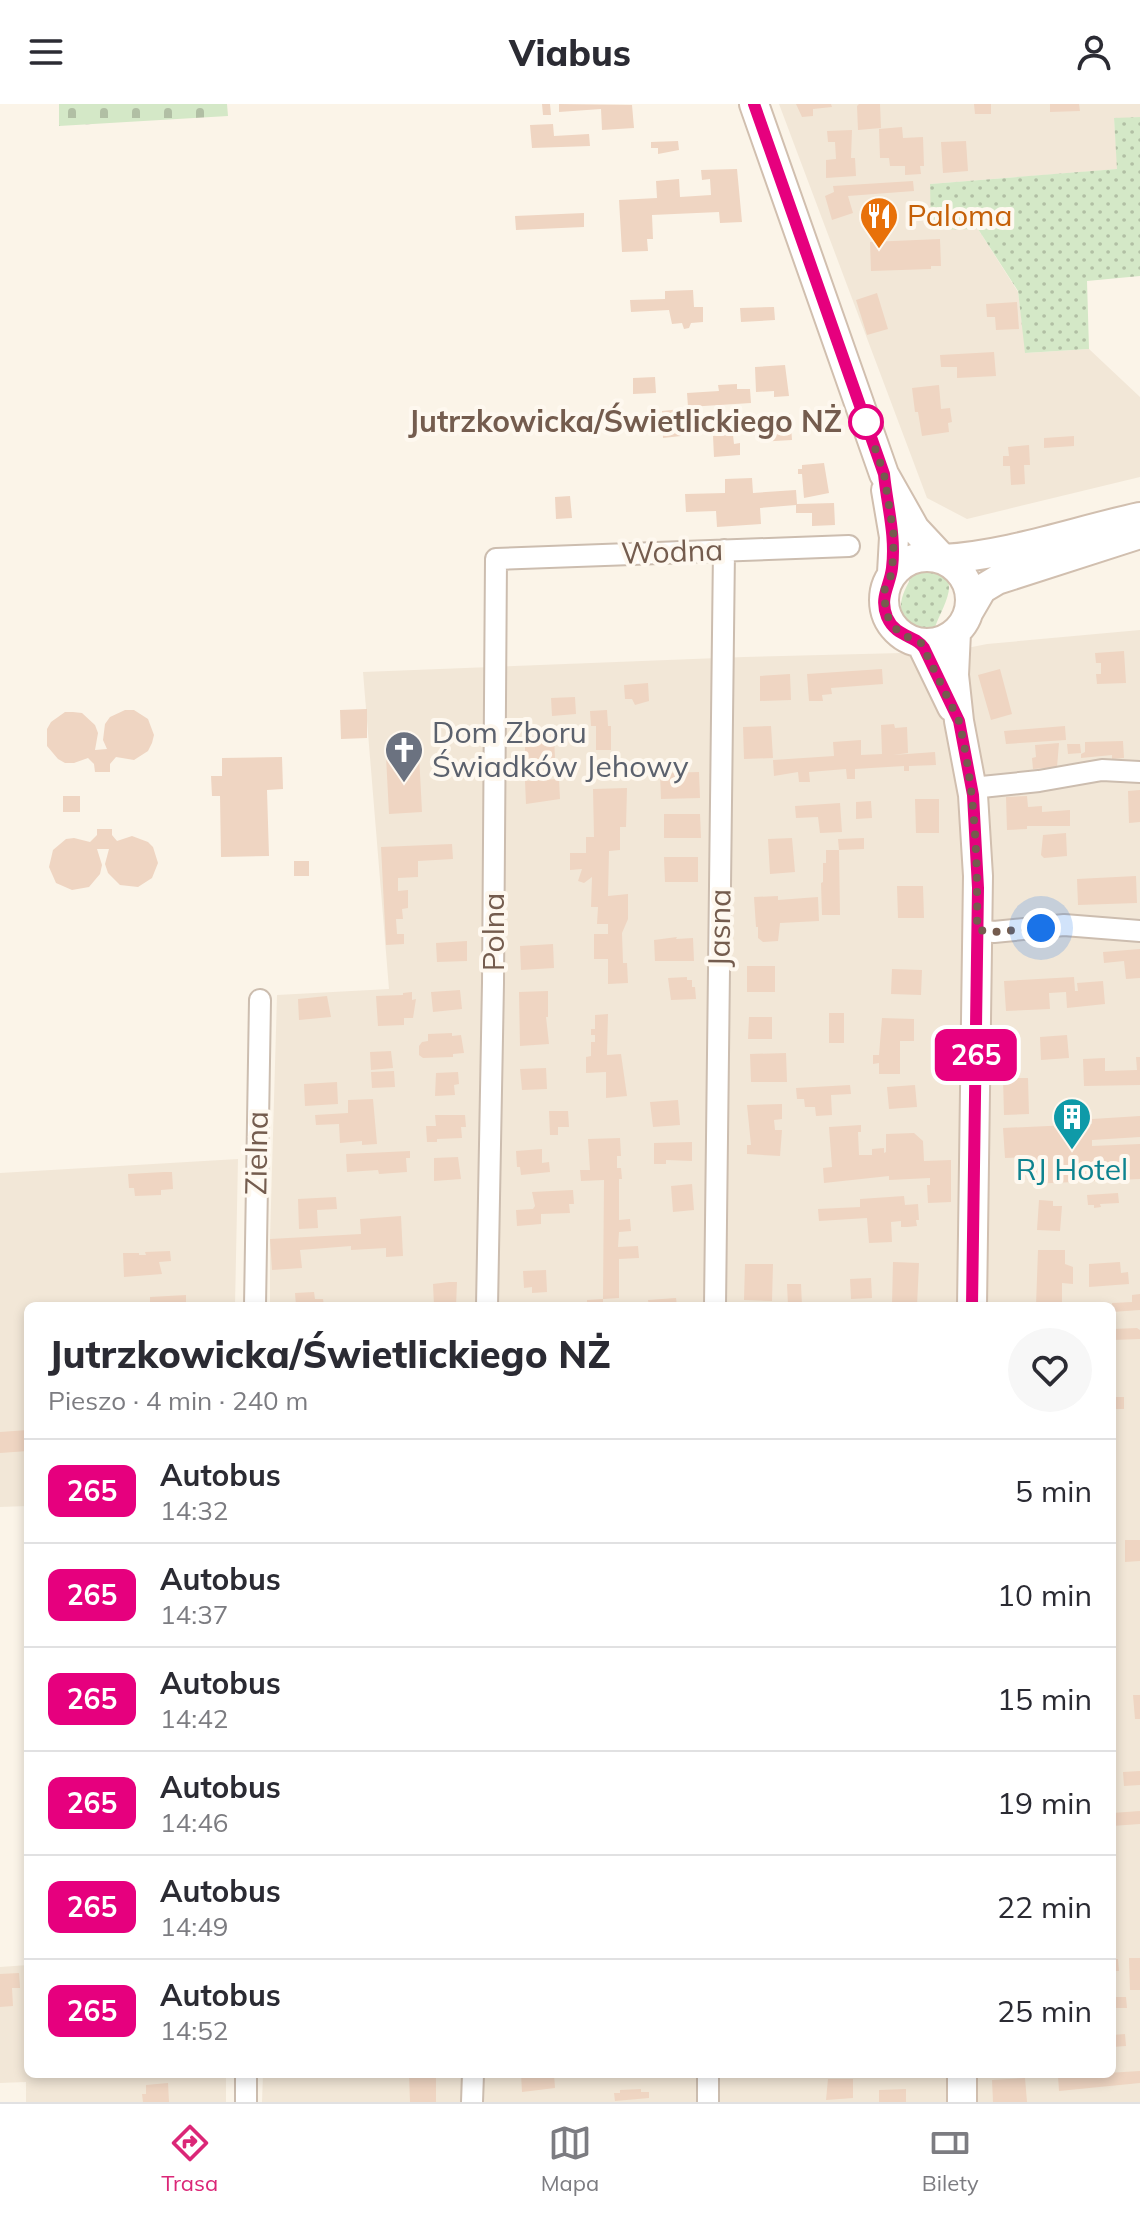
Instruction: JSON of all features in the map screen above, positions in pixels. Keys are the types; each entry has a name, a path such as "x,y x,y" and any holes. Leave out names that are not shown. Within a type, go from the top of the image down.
{"main road":[{"path":"754,104 884,474 915,529 943,559 954,566 969,587 953,665 959,721 972,788 978,876 972,1302"},
{"path":"884,474 894,537 892,573 884,591 886,614 899,633 921,643 933,643 962,623 982,589 997,580 1140,534"},
{"path":"892,573 915,557 943,559 990,554 1140,517"},
{"path":"921,643 959,721"},
{"path":"962,2078 962,2102"}],"street":[{"name":"Wodna","path":"496,559 849,546"},
{"name":"Jasna","path":"715,1302 724,550"},
{"name":"Polna","path":"487,1302 496,559"},
{"path":"972,788 1102,770 1140,772"},
{"path":"977,930 1005,932 1064,925 1140,931"},
{"name":"Zielna","path":"255,1302 260,1000"},
{"path":"246,2078 246,2102"},
{"path":"472,2102 473,2078"},
{"path":"708,2078 708,2102"}],"shaded area":[{"path":"779,104 1140,104 1140,117 1114,119 1118,169 930,184 978,229 1018,292 1026,353 1089,349 1140,397 1140,477 967,519 927,498"},
{"path":"1140,630 1140,2102 262,2102 263,2078 1116,2078 1116,1302 270,1302 277,995 389,989 363,672 744,657 902,653 927,656 987,644"},
{"path":"238,1159 235,1302 24,1302 24,1506 0,1507 0,1173"},
{"path":"24,1965 24,2078 226,2078 226,2102 26,2102 26,2082 0,2083 0,1967"}],"green space":[{"path":"59,104 227,104 228,116 59,126"},
{"path":"1140,117 1140,276 1087,281 1089,349 1025,353 1018,291 978,229 931,230 930,184 1117,169 1114,118"},
{"path":"923,565 937,570 949,583 949,591 934,630 914,626 902,612 902,598 915,567"}],"building":[{"path":"542,104 550,104 551,115 543,115"},
{"path":"559,104 632,105 634,128 602,130 601,109 559,112"},
{"path":"796,104 831,104 832,107 813,109 813,116 802,117"},
{"path":"859,104 880,104 881,128 858,130"},
{"path":"974,104 991,104 991,114 975,114"},
{"path":"1050,104 1079,104 1080,111 1050,112"},
{"path":"553,124 554,136 589,134 590,146 532,148 530,125"},
{"path":"902,127 903,138 923,137 924,166 920,166 921,174 905,175 905,166 890,166 889,158 880,158 879,129"},
{"path":"852,130 851,158 855,158 856,176 826,178 826,160 836,159 835,142 828,142 827,131"},
{"path":"678,141 679,150 658,154 658,148 651,148 651,142"},
{"path":"966,141 968,171 943,173 941,142"},
{"path":"737,169 742,222 720,223 719,212 652,215 653,239 647,239 648,251 622,252 619,200 657,198 656,181 679,179 680,197 711,195 710,179 702,180 701,170"},
{"path":"913,181 914,191 848,196 853,213 832,220 825,196 834,192 833,186"},
{"path":"584,213 584,227 516,230 515,216"},
{"path":"940,239 941,266 871,271 870,242"},
{"path":"693,290 694,307 703,307 703,322 691,323 689,328 684,329 682,323 672,324 669,310 631,312 630,300 665,299 665,291"},
{"path":"877,293 888,329 867,335 856,300"},
{"path":"1017,302 1019,329 996,330 995,317 987,317 986,304"},
{"path":"774,307 775,320 741,322 740,308"},
{"path":"994,352 996,376 957,378 957,367 941,367 940,355"},
{"path":"785,365 789,396 774,397 774,391 756,392 755,367"},
{"path":"655,377 656,393 633,394 633,378"},
{"path":"737,384 737,389 750,389 751,403 688,407 687,393 719,391 718,385"},
{"path":"939,385 941,409 950,408 952,422 948,423 949,432 922,436 912,388"},
{"path":"690,408 690,430 680,431 681,436 663,438 662,411"},
{"path":"790,413 792,440 759,442 759,432 774,431 773,424 767,425 767,415"},
{"path":"733,435 734,444 740,443 740,455 714,457 713,436"},
{"path":"1074,436 1074,446 1044,448 1044,438"},
{"path":"1029,445 1030,465 1024,465 1025,484 1011,485 1010,466 1003,466 1003,456 1009,456 1008,447"},
{"path":"824,463 829,493 804,498 802,474 798,474 798,469 802,469 802,465"},
{"path":"752,478 753,493 796,490 797,504 834,503 835,525 812,526 812,513 796,513 796,505 760,508 761,524 717,527 716,511 686,512 685,494 725,493 725,479"},
{"path":"570,496 572,518 556,519 555,497"},
{"path":"1124,651 1126,683 1097,684 1096,674 1101,674 1101,663 1096,663 1095,653"},
{"path":"882,669 883,684 831,688 832,694 822,695 823,701 809,701 807,674"},
{"path":"1000,669 1012,714 991,720 978,675"},
{"path":"790,674 791,700 760,701 760,676"},
{"path":"648,683 649,701 635,705 632,699 625,699 624,685"},
{"path":"575,697 576,714 552,716 551,698"},
{"path":"367,709 367,738 341,739 340,710"},
{"path":"125,710 134,710 148,719 154,735 148,751 134,760 116,757 110,764 110,772 95,772 94,764 88,758 65,763 47,746 47,729 51,722 65,712 73,712 82,713 95,725 98,733 95,750 107,749 103,740 105,724 110,717"},
{"path":"607,710 611,750 596,750 596,726 591,726 590,711"},
{"path":"894,724 895,728 907,727 908,753 893,755 935,752 936,765 909,766 909,771 904,771 904,766 855,769 855,779 847,779 846,769 809,772 810,782 799,782 798,772 774,776 773,760 834,756 833,742 861,740 861,755 882,754 881,725"},
{"path":"771,726 773,758 744,759 743,727"},
{"path":"1065,726 1066,740 1006,744 1004,731"},
{"path":"554,735 555,759 525,760 525,737"},
{"path":"1123,741 1124,758 1112,759 1112,755 1081,758 1085,752 1085,742"},
{"path":"1059,743 1057,767 1033,769 1035,745"},
{"path":"1067,744 1080,744 1081,753 1068,754"},
{"name":"Dom Zboru Świadków Jehowy","path":"419,754 422,812 389,814 386,756"},
{"path":"282,757 283,789 267,790 269,856 221,857 220,796 212,796 211,776 222,776 222,758"},
{"path":"699,772 700,798 661,799 660,773"},
{"path":"559,779 560,799 526,804 525,781"},
{"path":"627,788 626,827 620,827 620,850 609,851 608,896 628,894 628,919 622,933 623,963 627,963 628,983 608,984 608,959 594,959 594,934 608,934 608,924 597,924 598,907 591,907 592,877 584,883 578,881 582,869 570,870 570,853 586,853 586,837 594,837 593,789"},
{"path":"1140,790 1140,822 1129,823 1128,791"},
{"path":"63,796 80,796 80,812 63,812"},
{"path":"1027,796 1028,807 1042,806 1042,812 1070,810 1070,826 1027,826 1027,829 1007,830 1006,797"},
{"path":"915,799 939,799 939,833 916,833"},
{"path":"871,801 872,818 856,819 856,802"},
{"path":"840,803 842,832 820,833 818,817 796,818 795,806"},
{"path":"664,814 700,814 701,838 664,838"},
{"path":"97,829 112,829 117,841 132,836 148,842 158,863 152,878 138,887 120,885 108,873 105,864 109,849 97,849 102,865 100,874 89,887 72,890 56,883 49,867 53,850 66,839 90,842 97,835"},
{"path":"1066,833 1067,856 1044,858 1041,855 1043,835"},
{"path":"792,838 795,872 770,874 768,839"},
{"path":"864,838 864,849 839,850 838,839"},
{"path":"452,844 453,859 418,861 418,877 398,878 398,891 408,890 408,908 402,909 403,919 396,919 397,934 404,934 404,944 386,945 381,847"},
{"path":"826,850 839,850 840,915 822,915 821,883"},
{"path":"664,857 698,857 698,882 665,882"},
{"path":"294,861 309,861 309,876 294,876"},
{"path":"1136,876 1137,903 1078,905 1077,879"},
{"path":"897,886 923,886 924,918 898,918"},
{"path":"778,896 778,900 818,897 819,921 780,923 778,941 763,942 758,938 754,897"},
{"path":"693,938 694,961 655,961 654,940"},
{"path":"467,941 467,961 437,962 436,943"},
{"path":"553,944 554,968 521,970 520,946"},
{"path":"1140,949 1140,978 1126,979 1124,961 1104,963 1103,952"},
{"path":"747,966 775,966 775,992 747,992"},
{"path":"892,969 922,970 921,995 891,994"},
{"path":"687,977 695,987 696,999 671,1000 668,978"},
{"path":"1074,977 1075,991 1078,991 1077,983 1103,981 1105,1004 1067,1008 1066,992 1049,993 1050,1009 1006,1011 1004,981"},
{"path":"460,990 462,1009 433,1012 431,992"},
{"path":"548,991 546,1017 549,1044 520,1046 519,992"},
{"path":"412,992 412,1000 416,999 413,1018 404,1018 404,1025 378,1026 376,996"},
{"path":"327,996 331,1017 299,1020 298,999"},
{"path":"829,1013 844,1013 844,1043 829,1043"},
{"path":"608,1014 607,1055 621,1054 627,1096 606,1098 606,1072 586,1073 586,1057 591,1056 591,1042 595,1042 591,1029 595,1029 595,1015"},
{"path":"749,1017 772,1017 772,1039 748,1039"},
{"path":"882,1018 914,1019 914,1041 900,1041 900,1074 879,1074 879,1063 873,1064 873,1055 879,1055"},
{"path":"452,1033 452,1036 461,1035 464,1053 453,1054 453,1057 423,1058 419,1055 419,1046 428,1041 428,1034"},
{"path":"1067,1035 1069,1058 1041,1060 1040,1037"},
{"path":"391,1051 393,1068 371,1070 370,1052"},
{"path":"786,1053 787,1082 751,1082 750,1054"},
{"path":"1136,1057 1140,1057 1140,1085 1084,1086 1083,1059 1105,1058 1105,1071 1137,1070"},
{"path":"546,1068 547,1089 522,1090 520,1069"},
{"path":"394,1071 395,1087 372,1088 371,1072"},
{"path":"458,1072 459,1084 454,1085 455,1095 435,1096 436,1073"},
{"path":"1003,1078 1028,1078 1029,1114 1004,1115"},
{"path":"337,1082 338,1104 305,1106 304,1084"},
{"path":"850,1085 851,1094 831,1095 832,1115 816,1116 815,1107 805,1107 804,1099 797,1099 796,1088"},
{"path":"915,1085 917,1107 889,1109 887,1087"},
{"path":"373,1099 377,1144 362,1145 362,1141 340,1143 339,1124 316,1125 315,1115 348,1113 348,1100"},
{"path":"678,1100 680,1125 653,1127 650,1102"},
{"path":"782,1104 782,1119 774,1120 775,1130 782,1130 780,1156 747,1154 747,1145 751,1145 747,1105"},
{"path":"549,1111 568,1111 569,1127 558,1127 558,1135 550,1135"},
{"path":"435,1115 465,1115 466,1127 461,1127 462,1138 427,1142 426,1126 436,1126"},
{"name":"RJ Hotel","path":"1140,1116 1140,1137 1092,1140 1092,1146 1140,1144 1140,1179 1030,1184 1029,1157 1005,1158 1003,1128 1092,1124 1092,1119"},
{"path":"861,1125 861,1132 858,1132 859,1155 872,1155 872,1149 884,1148 886,1152 886,1134 914,1133 923,1141 924,1161 951,1160 951,1202 928,1203 927,1185 930,1185 930,1178 889,1180 889,1176 824,1183 823,1168 832,1167 829,1127"},
{"path":"620,1138 621,1156 617,1156 617,1168 621,1168 622,1179 619,1179 619,1220 630,1219 631,1231 619,1232 618,1247 638,1246 639,1258 619,1259 619,1298 603,1299 604,1180 581,1181 580,1170 590,1170 588,1139"},
{"path":"692,1142 692,1161 666,1160 666,1164 654,1164 654,1143"},
{"path":"542,1149 542,1163 549,1162 550,1172 521,1175 516,1151"},
{"path":"410,1151 410,1158 406,1158 407,1172 347,1172 346,1154"},
{"path":"458,1157 461,1179 434,1181 434,1158"},
{"path":"172,1172 173,1189 161,1190 161,1195 135,1196 134,1188 129,1188 128,1174"},
{"path":"692,1184 694,1210 673,1212 671,1186"},
{"path":"573,1190 574,1204 569,1204 570,1213 541,1214 541,1224 517,1226 516,1210 533,1209 535,1206 532,1192"},
{"path":"1118,1193 1119,1203 1100,1204 1101,1207 1094,1208 1094,1205 1088,1205 1087,1195"},
{"path":"904,1196 905,1205 918,1204 919,1220 916,1220 917,1226 907,1227 901,1227 901,1221 891,1222 892,1242 869,1243 867,1218 819,1221 818,1209 860,1207 860,1199"},
{"path":"336,1197 337,1209 317,1210 318,1228 299,1229 298,1199"},
{"path":"1039,1200 1053,1201 1053,1206 1062,1206 1060,1231 1037,1230"},
{"path":"401,1216 403,1256 386,1257 386,1248 351,1250 351,1246 300,1250 302,1268 272,1270 270,1239 361,1234 360,1219"},
{"path":"1038,1250 1065,1250 1065,1264 1073,1267 1073,1284 1062,1283 1062,1302 1036,1302"},
{"path":"170,1251 171,1261 159,1262 162,1274 124,1277 123,1253 146,1255 145,1252"},
{"path":"893,1262 919,1263 917,1302 892,1302"},
{"path":"1120,1262 1121,1273 1128,1272 1129,1284 1089,1287 1089,1264"},
{"path":"745,1264 773,1264 772,1301 744,1300"},
{"path":"546,1270 547,1292 532,1293 532,1287 524,1288 523,1271"},
{"path":"871,1278 872,1298 851,1299 850,1279"},
{"path":"457,1282 456,1302 434,1302 433,1284"},
{"path":"787,1284 801,1284 802,1302 788,1302"},
{"path":"314,1292 315,1299 323,1299 323,1302 296,1302 295,1293"},
{"path":"1140,1294 1140,1310 1116,1312 1116,1303 1132,1302 1132,1295"},
{"path":"186,1295 186,1302 150,1302 150,1297"},
{"path":"676,1298 676,1302 648,1302"},
{"path":"1137,1328 1140,1339 1116,1340 1116,1329"},
{"path":"1116,1397 1124,1397 1124,1409 1116,1409"},
{"path":"24,1430 24,1451 0,1453 0,1432"},
{"path":"1125,1540 1140,1540 1140,1561 1125,1562"},
{"path":"1133,1695 1140,1695 1140,1719 1135,1719"},
{"path":"1140,1771 1140,1785 1124,1786 1123,1772"},
{"path":"1140,1811 1140,1824 1116,1826 1116,1813"},
{"path":"1129,1958 1140,1958 1140,1990 1130,1990"},
{"path":"19,1973 20,1988 12,1988 13,2006 0,2007 0,1974"},
{"path":"1116,1997 1126,1997 1127,2008 1116,2008"},
{"path":"1125,2034 1126,2046 1116,2047 1116,2035"},
{"path":"1140,2071 1140,2083 1059,2091 1058,2078 1116,2078 1116,2072"},
{"path":"409,2078 436,2078 436,2102 410,2102"},
{"path":"521,2078 554,2078 555,2088 522,2092"},
{"path":"1025,2078 1027,2102 993,2102 992,2080"},
{"path":"828,2079 853,2079 853,2098 826,2100"},
{"path":"168,2083 169,2102 143,2102 146,2085"},
{"path":"641,2089 641,2092 649,2092 649,2098 615,2101 614,2093 620,2093 620,2090"},
{"path":"906,2089 906,2102 879,2102 879,2090"}],"bus line":[{"name":"265","path":"754,104 884,474 894,537 892,573 884,591 886,614 899,633 921,643 924,648 959,721 968,762 978,876 972,1302"}],"place":[{"name":"Paloma","path":"879,250"},
{"name":"Jutrzkowicka/Świetlickiego NŻ","path":"866,422"},
{"name":"Dom Zboru Świadków Jehowy","path":"404,784"},
{"name":"RJ Hotel","path":"1072,1151"}],"route":[{"path":"866,422 884,474 894,537 892,573 884,591 886,614 899,633 921,643 959,721 962,734 973,795 978,876 977,930 994,932 1041,928"}]}
